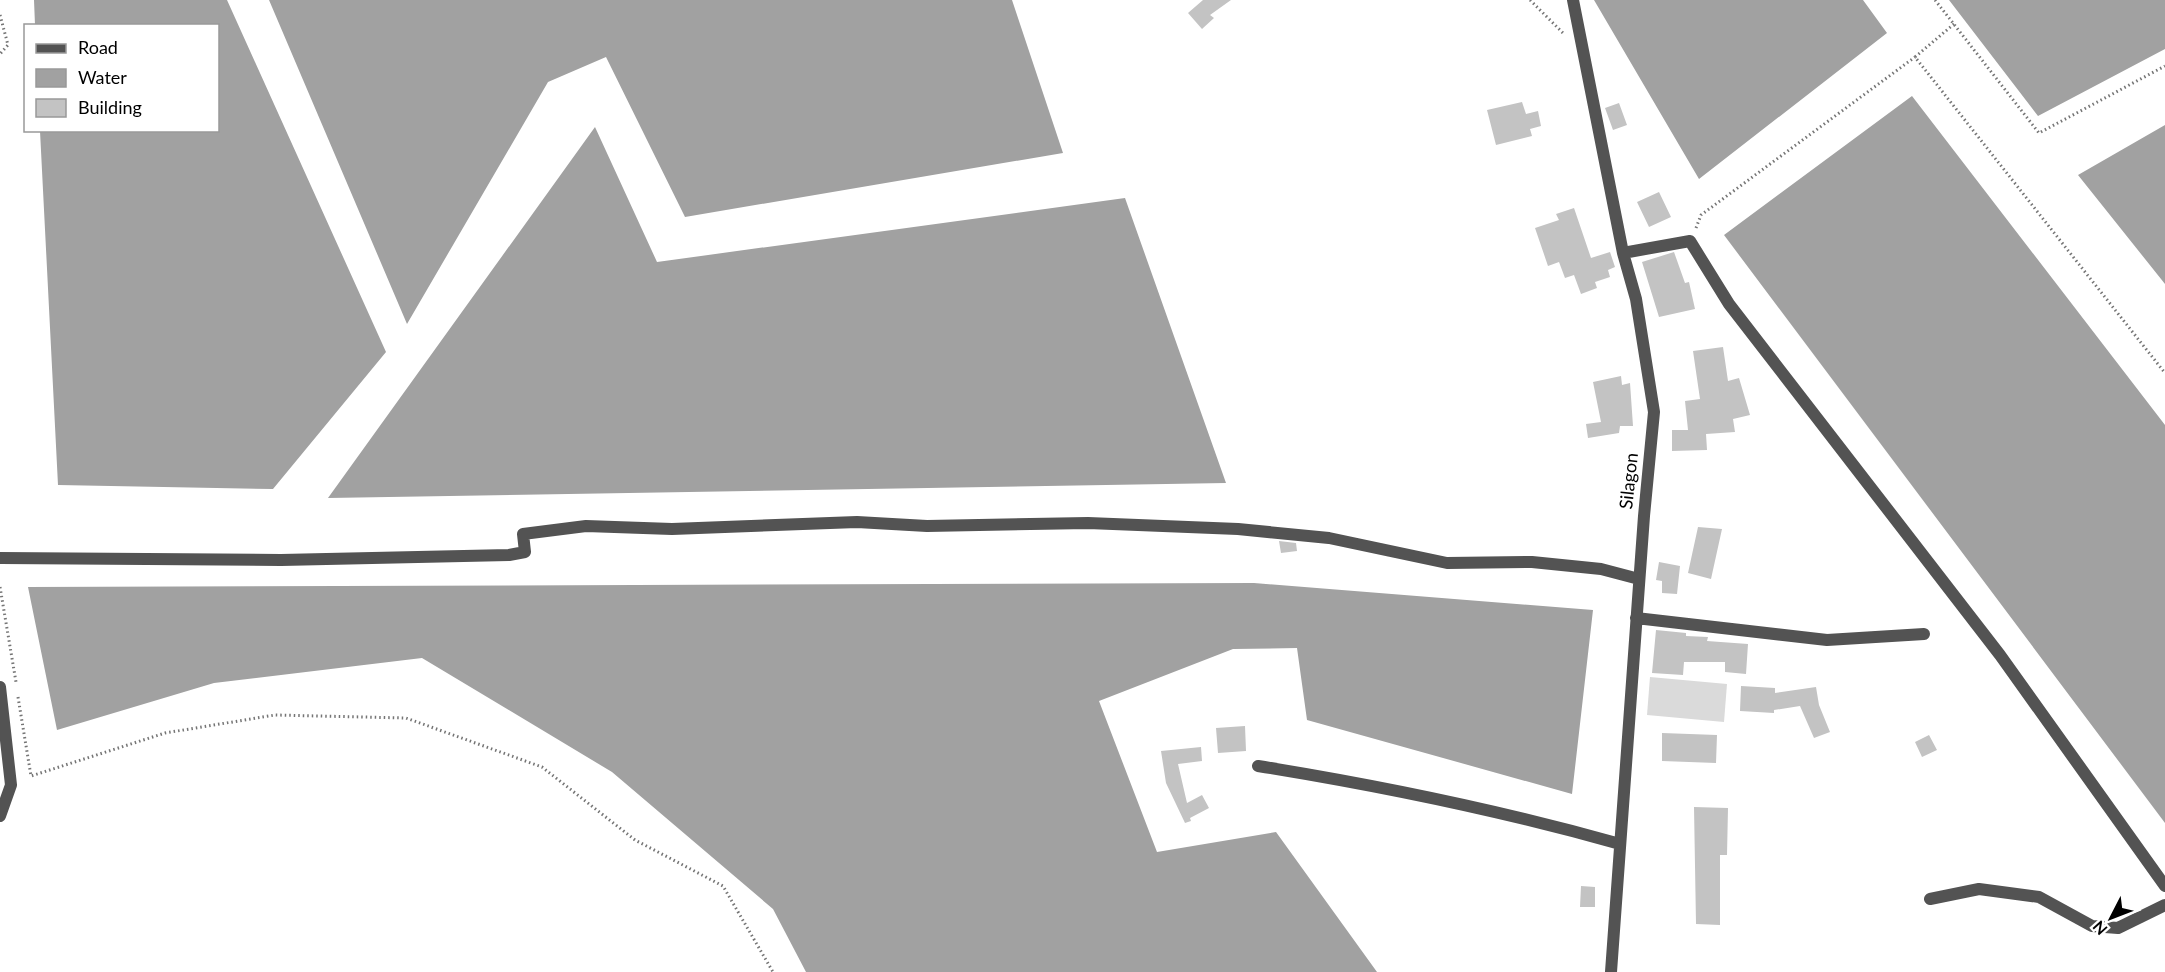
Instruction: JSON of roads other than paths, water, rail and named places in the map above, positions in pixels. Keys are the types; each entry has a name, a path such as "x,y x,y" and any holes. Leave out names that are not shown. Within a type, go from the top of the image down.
{"street":[{"name":"Silagon","path":"1573,0 1623,253 1636,299 1654,412 1636,618 1611,972"},
{"path":"1623,253 1690,241 1729,304 2000,655 2165,886"},
{"path":"0,558 281,560 509,555 525,552 523,534 586,526 672,529 857,522 927,526 1088,523 1239,529 1329,538 1447,563 1532,562 1602,569 1639,579"},
{"path":"1636,618 1827,640 1924,634"},
{"path":"0,687 11,785 0,816"},
{"path":"1258,766 1387,787 1524,817 1620,844"},
{"path":"1930,898 1979,889 2039,897 2092,926 2118,928 2165,905"}],"water":[{"path":"34,0 227,0 386,352 273,489 58,485 40,132 219,132 219,24 35,24"},
{"path":"269,0 1012,0 1063,153 685,217 606,57 548,82 407,324"},
{"path":"1594,0 1863,0 1887,33 1699,179"},
{"path":"1949,0 2165,0 2165,49 2038,116"},
{"path":"1912,96 2165,425 2165,823 1724,235"},
{"path":"2165,125 2165,284 2078,175"},
{"path":"595,127 657,262 1125,198 1226,483 328,498"},
{"path":"1254,583 1593,610 1572,794 1307,720 1297,648 1233,649 1099,701 1157,852 1276,832 1377,972 806,972 773,909 612,772 422,658 214,683 57,730 28,587"}]}
